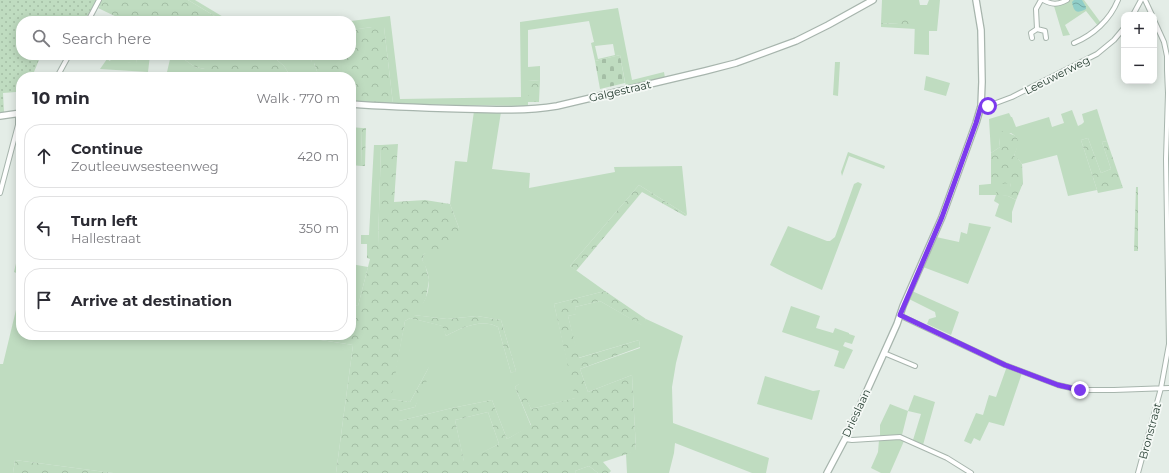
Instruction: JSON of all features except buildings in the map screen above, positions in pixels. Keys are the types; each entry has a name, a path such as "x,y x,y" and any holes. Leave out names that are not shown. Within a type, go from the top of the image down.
{"street":[{"path":"91,16 99,0"},
{"name":"Galgestraat","path":"356,104 510,110 557,106 706,71 742,61 806,36 873,0"},
{"name":"Drieslaan","path":"827,473 845,439 884,353 942,217 976,123 981,106 982,38 976,0"},
{"path":"1037,29 1036,9 1042,0 1052,4 1059,4 1067,0"},
{"path":"1074,44 1095,32 1110,15 1118,0"},
{"path":"1135,12 1141,0"},
{"path":"1144,0 1150,12"},
{"name":"Bronstraat","path":"1138,473 1161,388 1169,344 1166,160 1168,93 1165,50 1162,36 1157,26"},
{"path":"1032,38 1031,33 1037,29 1045,30 1046,38"},
{"name":"Leeuwerweg","path":"981,106 988,106 1012,97 1097,54 1114,40 1121,32"},
{"path":"60,72 66,60"},
{"path":"0,116 16,114"},
{"path":"0,193 16,133"},
{"path":"900,315 1005,365 1058,385 1091,390 1169,388"},
{"path":"884,353 914,366"},
{"path":"845,439 852,440 900,437 947,458 971,473"}],"green space":[{"path":"0,0 96,0 87,16 16,16 16,60 39,60 34,72 16,72 16,92 3,93 4,112 0,113"},
{"path":"84,0 188,0 215,16 115,16 98,8 100,6 95,3 87,16 74,16"},
{"path":"188,0 195,0 222,16 215,16"},
{"path":"882,0 919,0 920,5 927,5 929,0 940,0 937,31 929,31 929,55 914,54 915,20 899,24 881,23"},
{"path":"1070,0 1084,0 1101,23 1098,26 1086,11 1065,25 1070,35 1063,36 1054,6 1063,4"},
{"path":"618,8 632,80 664,72 665,78 626,87 620,55 595,61 591,43 594,42 589,21 528,30 528,67 540,66 540,80 528,81 528,106 393,104 384,27 356,29 356,20 390,16 400,99 521,97 520,22","holes":["613,44 615,55 598,59 595,46"]},
{"path":"899,20 916,20 916,29 881,27 881,23 898,24"},
{"path":"384,27 393,104 356,101 356,72 317,72 314,63 312,63 311,60 356,60 356,29"},
{"path":"620,55 625,83 600,89 595,61"},
{"path":"106,60 127,60 127,62 136,63 136,60 149,60 148,72 100,69"},
{"path":"127,60 136,60 136,64 126,62"},
{"path":"170,60 185,60 195,67 205,69 205,72 167,72"},
{"path":"185,60 277,60 288,72 205,72 205,69 195,67"},
{"path":"277,60 311,60 317,72 288,72"},
{"path":"835,62 840,62 838,96 833,95"},
{"path":"926,76 950,83 946,96 924,90"},
{"path":"540,80 539,102 528,102 528,81"},
{"path":"1097,109 1107,141 1102,142 1111,169 1101,173 1088,138 1081,140 1097,190 1068,196 1057,155 1022,164 1014,157 1018,141 1017,138 1011,133 999,138 1000,147 991,153 989,119 1009,113 1016,127 1049,117 1052,127 1064,123 1061,114 1072,110 1078,126 1084,122 1082,114"},
{"path":"474,111 501,112 492,169 530,173 529,188 615,172 614,167 682,166 687,215 639,185 570,266 605,291 554,304 576,398 531,409 519,384 515,387 531,426 507,439 492,400 399,421 399,411 415,407 429,367 410,402 390,399 405,321 410,318 443,326 446,336 471,325 485,323 498,327 511,373 516,371 501,320 477,316 447,319 413,315 422,304 428,292 428,273 422,260 424,254 459,228 450,204 455,161 467,162"},
{"path":"356,127 362,128 361,166 356,166"},
{"path":"362,128 366,128 365,166 361,166"},
{"path":"1003,131 1016,136 1019,143 1014,156 1022,164 1023,183 1016,200 1008,196 996,195 997,187 1011,187 1010,183 991,185 991,153 1000,147 999,138 1001,132"},
{"path":"1088,138 1101,173 1111,169 1102,142 1107,141 1123,188 1098,193 1081,140"},
{"path":"398,144 394,202 425,200 450,204 459,228 456,243 424,254 422,260 425,264 429,280 426,298 419,311 414,315 447,319 477,316 501,320 516,371 511,373 498,327 492,324 485,323 471,325 446,336 442,326 410,318 405,321 391,399 410,402 429,367 432,369 415,407 399,411 399,421 492,400 507,439 531,425 515,387 520,383 531,409 575,398 554,304 605,291 646,319 643,326 600,301 575,307 577,314 568,316 579,358 639,340 640,347 580,369 588,392 632,375 636,451 603,462 611,471 609,473 598,473 589,466 575,471 576,473 336,473 353,345 321,340 356,340 356,306 358,306 370,259 367,258 367,244 378,244 381,145","holes":["488,412 499,444 464,461 455,420"]},
{"path":"374,145 381,145 378,244 361,244 361,235 369,235"},
{"path":"848,152 885,166 884,169 849,156 842,176 841,172"},
{"path":"858,182 862,184 822,290 770,265 788,226 827,241 830,241 835,237 854,184"},
{"path":"1010,182 1011,187 996,194 1008,196 1016,200 1012,212 1012,223 995,216 999,204 994,201 996,195 979,195 979,185"},
{"path":"639,185 687,215 685,216 642,192 576,271 570,266"},
{"path":"1136,187 1138,187 1138,251 1134,251"},
{"path":"969,223 991,227 968,284 923,267 936,237 959,242 961,232 967,234"},
{"path":"356,265 368,267 358,306 356,306"},
{"path":"912,291 959,312 951,335 927,324 929,319 936,317 935,312 909,299"},
{"path":"600,301 642,325 646,319 683,336 672,387 673,423 769,458 766,473 752,473 675,443 669,473 627,473 626,454 636,450 632,375 588,392 580,369 640,348 639,340 578,358 568,316 576,314 575,307"},
{"path":"791,306 820,316 816,328 833,333 835,328 855,336 852,344 845,342 843,346 853,350 844,369 834,366 839,351 782,332"},
{"path":"16,310 16,340 321,340 353,345 336,473 113,473 15,460 13,473 0,473 0,364 3,364"},
{"path":"1008,368 1022,373 1004,426 989,422 980,441 974,438 971,444 964,441 976,413 983,415 989,395 996,397 1006,369"},
{"path":"765,376 813,391 820,390 812,420 757,404"},
{"path":"914,395 935,402 923,445 913,440 921,414 908,411"},
{"path":"890,404 908,411 902,435 880,436 880,425"},
{"path":"488,412 499,444 464,462 455,420"},
{"path":"895,439 904,441 890,473 881,473 871,468 878,452 879,440"},
{"path":"15,460 113,473 13,473"},
{"path":"589,466 598,473 576,473 575,471"}],"water":[{"path":"1074,0 1082,0 1086,9 1078,12 1076,11 1072,2"}],"route":[{"path":"988,106 981,106 942,217 900,315 1005,365 1058,385 1080,390"}]}
